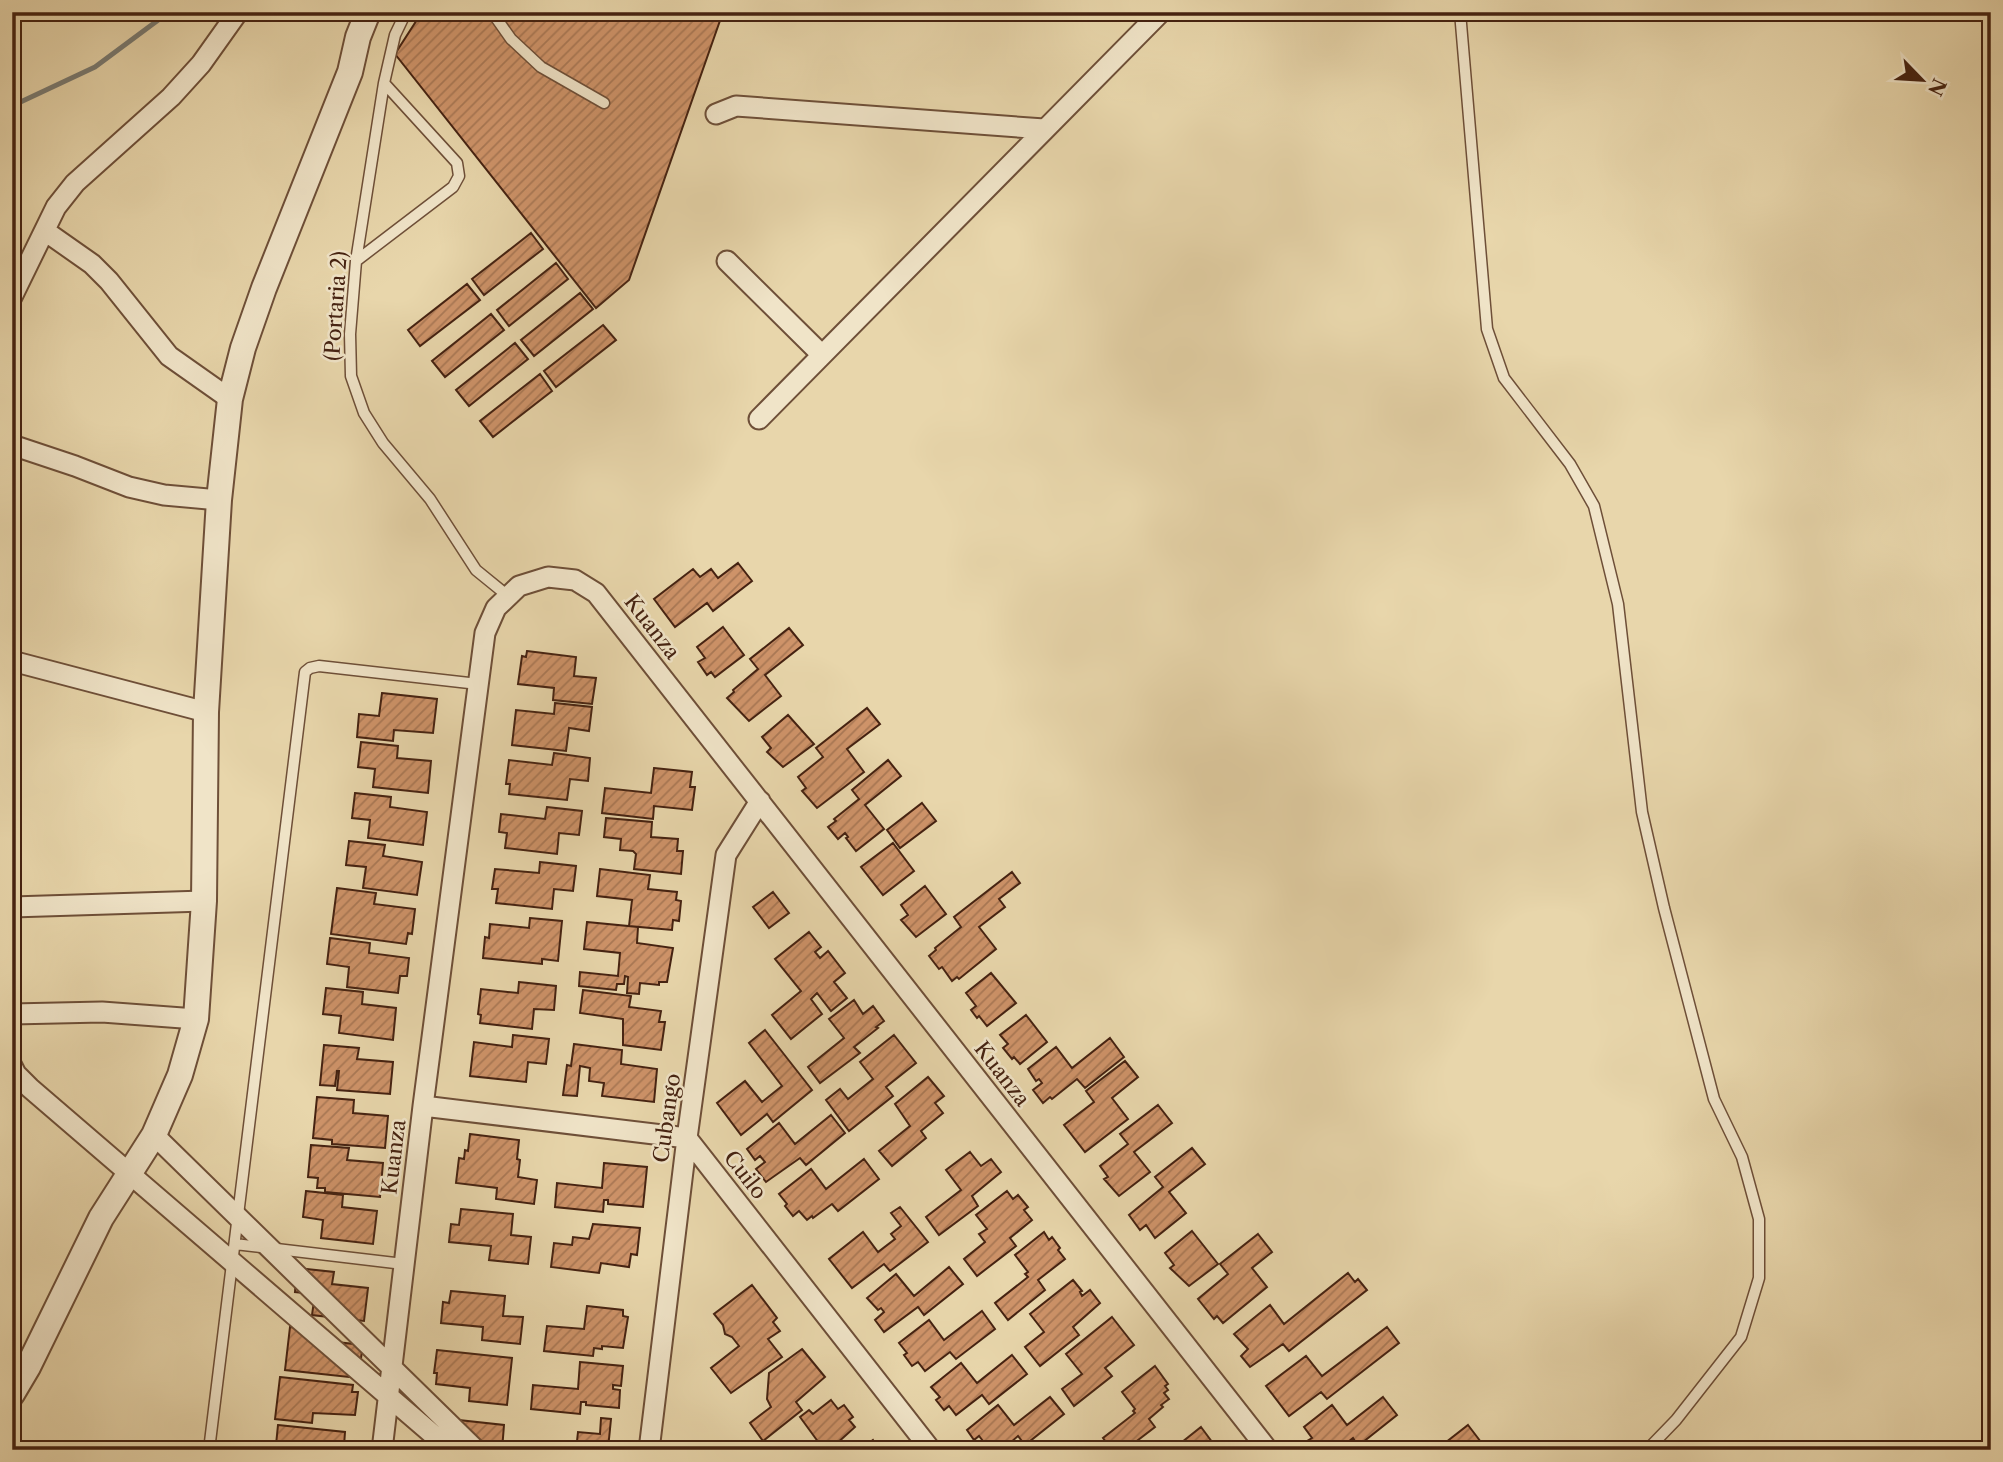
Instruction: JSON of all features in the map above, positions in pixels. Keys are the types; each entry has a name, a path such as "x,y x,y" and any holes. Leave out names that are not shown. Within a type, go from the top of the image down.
{"street":[{"path":"12,297 56,207 75,183 171,97 201,64 238,12"},
{"path":"12,1394 101,1218 154,1135 180,1075 195,1018 204,901 206,712 219,500 230,399 243,348 264,288 350,72 358,37 368,12"},
{"path":"759,419 1161,12"},
{"path":"716,114 736,106 1044,129"},
{"path":"45,231 92,264 109,281 169,356 230,399"},
{"path":"727,261 822,355"},
{"path":"12,445 129,487 164,495 219,500"},
{"name":"Kuanza","path":"382,1450 423,1106 485,633 496,608 519,586 548,577 575,580 596,593 1268,1450"},
{"path":"12,661 206,712"},
{"name":"Cubango","path":"649,1450 687,1138 726,855 760,801"},
{"path":"12,907 204,901"},
{"path":"12,1014 102,1012 195,1018"},
{"path":"12,1066 30,1088 451,1450"},
{"path":"423,1106 687,1138"},
{"path":"154,1135 476,1450"},
{"name":"Cuilo","path":"687,1138 931,1450"}],"lane":[{"name":"(Portaria 2)","path":"406,12 395,35 384,83 356,261 350,334 351,376 364,413 383,443 448,524 477,570 508,596"},
{"path":"492,12 511,39 541,67 604,103"},
{"path":"1460,12 1487,329 1504,378 1570,464 1594,506 1618,604 1642,812 1661,896 1714,1099 1742,1157 1759,1219 1759,1278 1741,1337 1676,1420 1647,1450"},
{"path":"356,261 453,187 459,176 457,163 384,83"},
{"path":"209,1450 305,672 319,666 478,684"},
{"path":"235,1244 395,1263"}],"building":[{"path":"422,12 723,12 629,280 596,308 395,54"},
{"path":"531,233 543,249 484,295 472,279"},
{"path":"556,263 568,279 509,326 497,310"},
{"path":"467,284 480,300 420,346 408,330"},
{"path":"580,293 593,309 534,356 521,340"},
{"path":"491,314 504,330 445,377 432,361"},
{"path":"603,325 616,340 556,387 544,371"},
{"path":"515,343 528,359 469,406 456,390"},
{"path":"540,374 552,391 493,437 480,421"},
{"path":"738,563 752,581 713,611 707,603 675,627 654,599 693,569 700,577 711,569 718,578"},
{"path":"723,627 744,655 715,677 711,672 707,675 698,662 705,658 697,647"},
{"path":"789,628 803,645 765,675 781,696 749,721 727,698 758,669 750,659"},
{"path":"527,651 576,657 574,676 596,678 592,704 553,700 554,688 518,684 522,656 526,657"},
{"path":"382,693 437,699 433,733 394,730 393,741 357,737 359,714 379,716"},
{"path":"555,703 592,707 589,731 569,728 566,751 512,745 516,710 554,714"},
{"path":"867,708 880,724 847,749 864,772 817,808 802,791 806,788 798,777 823,757 816,748"},
{"path":"788,715 814,744 783,767 767,752 771,748 762,737"},
{"path":"361,742 398,746 397,758 431,761 428,793 373,787 375,769 358,767"},
{"path":"554,753 590,758 588,781 570,779 567,800 509,794 510,784 506,784 509,760 552,765"},
{"path":"888,760 901,776 865,805 884,829 856,851 845,833 838,839 828,827 859,799 852,790"},
{"path":"654,768 692,772 690,787 695,787 692,810 654,806 653,819 602,813 605,788 651,793"},
{"path":"355,793 391,797 390,807 427,812 423,845 368,838 370,820 352,818"},
{"path":"922,803 936,821 900,848 887,830"},
{"path":"547,807 582,811 579,835 559,833 557,854 505,848 507,833 499,832 501,814 545,819"},
{"path":"606,818 652,822 651,837 678,839 677,851 683,851 681,874 634,869 636,854 633,851 620,850 621,839 604,837"},
{"path":"349,841 385,845 383,856 422,862 417,895 363,888 366,867 346,865"},
{"path":"893,843 914,871 883,895 861,867"},
{"path":"540,862 576,866 573,891 554,889 552,909 496,903 498,889 492,889 495,869 539,873"},
{"path":"600,869 650,875 648,889 677,892 676,900 681,901 679,921 673,920 672,930 629,926 632,900 597,896"},
{"path":"1012,872 1020,883 999,899 1005,907 979,927 996,949 959,979 957,977 952,981 942,967 939,969 929,956 961,927 954,917"},
{"path":"925,886 946,914 916,937 901,920 908,915 901,905"},
{"path":"337,888 376,893 374,904 415,909 412,934 408,933 406,944 331,934"},
{"path":"773,892 789,913 769,928 753,907"},
{"path":"530,918 562,921 558,961 542,959 542,964 483,958 485,937 489,938 490,924 529,928"},
{"path":"587,922 638,927 637,943 673,948 667,982 659,982 659,985 640,983 639,994 627,993 628,977 625,976 624,984 617,984 616,990 579,986 580,972 618,976 620,953 584,949"},
{"path":"809,932 821,947 815,952 820,958 828,951 845,973 834,982 847,998 831,1011 817,993 811,999 822,1014 791,1039 772,1015 801,991 775,959"},
{"path":"330,938 370,943 369,953 409,958 407,976 400,976 398,993 347,987 349,967 327,964"},
{"path":"991,973 1016,1003 987,1026 971,1010 976,1006 966,993"},
{"path":"519,982 556,986 554,1010 534,1009 532,1029 480,1023 481,1015 478,1014 481,989 518,993"},
{"path":"326,988 363,992 362,1004 396,1008 393,1040 339,1033 341,1016 323,1014"},
{"path":"583,990 631,996 629,1007 661,1011 659,1022 665,1022 661,1050 623,1045 623,1019 580,1013"},
{"path":"854,1000 863,1014 873,1006 884,1021 854,1047 860,1053 820,1083 808,1067 844,1038 829,1019"},
{"path":"1026,1015 1047,1042 1020,1064 1003,1048 1008,1044 1000,1035"},
{"path":"765,1030 812,1090 773,1122 767,1114 741,1135 717,1103 745,1081 762,1102 782,1086 749,1043"},
{"path":"513,1035 549,1039 546,1064 528,1062 526,1082 470,1076 474,1042 512,1047"},
{"path":"894,1035 916,1063 886,1087 893,1096 849,1131 826,1100 840,1089 848,1099 873,1079 860,1062"},
{"path":"1110,1038 1124,1057 1085,1088 1077,1079 1043,1103 1033,1090 1042,1083 1039,1079 1036,1081 1028,1069 1056,1047 1072,1068"},
{"path":"574,1044 622,1050 621,1064 657,1069 654,1102 602,1096 604,1083 589,1081 590,1068 580,1066 577,1096 563,1095 567,1065 571,1066"},
{"path":"324,1045 359,1048 357,1059 393,1062 390,1094 337,1090 339,1071 335,1086 320,1085"},
{"path":"1125,1061 1138,1077 1112,1098 1128,1119 1085,1152 1064,1125 1094,1102 1086,1091"},
{"path":"928,1077 944,1096 935,1103 943,1113 921,1131 926,1138 892,1166 879,1151 910,1126 895,1104"},
{"path":"317,1097 354,1100 353,1113 388,1116 385,1148 332,1144 332,1140 313,1138"},
{"path":"1158,1105 1172,1123 1134,1152 1150,1172 1119,1196 1104,1179 1108,1177 1100,1166 1128,1144 1120,1134"},
{"path":"831,1115 845,1133 806,1165 800,1158 766,1182 756,1169 765,1162 760,1156 755,1160 747,1149 779,1123 795,1144"},
{"path":"470,1134 519,1140 518,1177 537,1180 534,1204 496,1199 497,1188 456,1183 459,1158 464,1159 465,1150 468,1151"},
{"path":"311,1145 349,1148 347,1160 383,1163 380,1197 325,1192 325,1188 317,1188 318,1178 308,1177"},
{"path":"1192,1148 1205,1164 1169,1192 1186,1213 1155,1238 1146,1225 1140,1230 1129,1215 1163,1187 1155,1177"},
{"path":"970,1152 981,1166 991,1159 1001,1172 972,1196 978,1206 939,1235 926,1217 961,1190 946,1170"},
{"path":"864,1159 879,1179 838,1211 832,1204 807,1220 799,1211 793,1216 779,1194 811,1169 826,1189"},
{"path":"604,1163 647,1167 643,1207 608,1204 608,1200 604,1200 603,1212 555,1207 557,1183 602,1188"},
{"path":"306,1191 343,1195 342,1207 377,1211 373,1244 321,1238 323,1220 303,1217"},
{"path":"1007,1191 1013,1199 1018,1195 1028,1207 1024,1210 1032,1220 1010,1238 1016,1246 977,1276 964,1259 985,1242 979,1234 987,1229 976,1215"},
{"path":"900,1207 928,1242 890,1271 884,1264 852,1288 829,1259 863,1232 878,1252 895,1239 891,1234 901,1226 891,1213"},
{"path":"461,1209 513,1214 511,1235 531,1237 528,1264 489,1260 491,1246 449,1242 451,1224 459,1225"},
{"path":"593,1224 640,1228 637,1255 631,1254 629,1267 601,1263 599,1273 551,1267 554,1243 572,1245 573,1237 589,1239"},
{"path":"1192,1231 1218,1264 1189,1286 1170,1268 1174,1265 1165,1253"},
{"path":"1044,1232 1049,1240 1052,1237 1065,1259 1038,1280 1045,1290 1008,1320 995,1303 1028,1277 1025,1274 1028,1272 1015,1255"},
{"path":"1258,1234 1272,1252 1252,1268 1267,1287 1223,1323 1217,1316 1214,1319 1198,1299 1228,1274 1220,1264"},
{"path":"949,1267 963,1284 924,1315 918,1307 884,1332 875,1320 884,1312 881,1308 878,1310 867,1298 896,1274 914,1296"},
{"path":"297,1268 334,1272 332,1284 368,1288 364,1321 312,1315 315,1294 295,1292"},
{"path":"1348,1273 1355,1282 1358,1279 1367,1290 1289,1351 1283,1344 1250,1367 1241,1356 1248,1349 1234,1334 1270,1305 1284,1324"},
{"path":"1073,1280 1082,1291 1082,1296 1090,1290 1100,1303 1073,1327 1079,1335 1040,1366 1025,1347 1044,1332 1030,1314"},
{"path":"752,1285 777,1318 773,1322 780,1331 768,1339 782,1357 731,1393 711,1368 739,1346 732,1337 725,1334 723,1325 714,1314"},
{"path":"451,1291 505,1296 503,1316 523,1317 520,1344 482,1340 483,1327 441,1323 443,1302 449,1303"},
{"path":"587,1306 623,1310 623,1316 628,1317 623,1348 594,1348 593,1356 544,1351 547,1326 584,1329"},
{"path":"982,1311 995,1329 956,1359 950,1352 925,1371 918,1362 912,1366 904,1355 907,1353 899,1343 929,1320 944,1340"},
{"path":"1112,1317 1134,1345 1105,1368 1112,1376 1074,1406 1062,1389 1082,1374 1066,1354"},
{"path":"290,1327 328,1331 327,1341 363,1345 358,1378 285,1370"},
{"path":"1387,1327 1399,1343 1327,1399 1321,1392 1289,1416 1266,1386 1306,1356 1322,1376"},
{"path":"802,1349 825,1377 796,1402 802,1410 763,1441 750,1423 771,1407 767,1399 769,1373"},
{"path":"437,1350 512,1358 507,1405 469,1401 470,1388 436,1384 437,1373 434,1373"},
{"path":"1012,1355 1027,1374 989,1404 982,1395 956,1415 949,1406 944,1410 936,1400 940,1397 931,1387 961,1363 977,1383"},
{"path":"580,1362 623,1366 621,1386 613,1385 613,1389 620,1390 619,1408 586,1405 586,1402 581,1402 580,1414 531,1409 533,1385 578,1389"},
{"path":"1155,1366 1168,1384 1165,1386 1168,1390 1164,1393 1169,1399 1149,1419 1155,1427 1125,1450 1112,1450 1103,1438 1135,1413 1135,1409 1122,1392"},
{"path":"280,1377 353,1385 352,1392 358,1392 355,1415 313,1413 312,1423 275,1419"},
{"path":"1050,1397 1064,1414 1025,1445 1018,1436 1002,1450 978,1450 976,1447 983,1441 979,1436 974,1440 967,1430 998,1405 1014,1425"},
{"path":"1383,1397 1397,1415 1358,1446 1353,1438 1338,1450 1323,1450 1320,1446 1314,1450 1307,1441 1312,1438 1304,1427 1332,1405 1347,1425"},
{"path":"831,1400 838,1409 844,1405 853,1417 849,1420 855,1427 834,1446 837,1450 811,1450 819,1443 800,1417 809,1410 813,1414"},
{"path":"431,1417 504,1425 502,1450 428,1450"},
{"path":"601,1418 611,1419 608,1449 613,1450 576,1450 578,1432 600,1434"},
{"path":"278,1425 345,1432 344,1446 351,1447 351,1450 271,1450 272,1445 276,1445"},
{"path":"1468,1425 1487,1450 1436,1450"},
{"path":"1201,1427 1218,1450 1172,1450"},
{"path":"873,1440 880,1450 860,1450"}],"waterway":[{"path":"12,106 95,67 169,12"}]}
